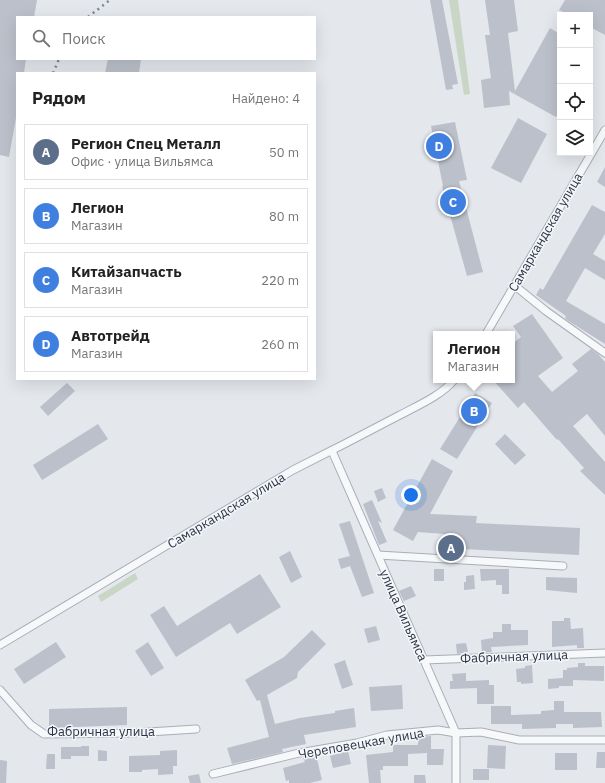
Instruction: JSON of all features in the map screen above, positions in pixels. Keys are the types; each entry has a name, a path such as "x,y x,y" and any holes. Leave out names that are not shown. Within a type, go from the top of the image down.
{"street":[{"name":"Самаркандская улица","path":"488,331 605,130"},
{"path":"514,285 546,311 605,353"},
{"name":"Самаркандская улица","path":"0,645 293,470 332,451 426,400 451,383"},
{"name":"улица Вильямса","path":"332,451 456,733 456,783"},
{"path":"378,555 563,566"},
{"name":"Фабричная улица","path":"424,660 605,653"},
{"name":"Фабричная улица","path":"0,690 30,725 44,734 133,733 196,729"},
{"name":"Череповецкая улица","path":"213,774 299,753 357,743 387,735 438,730 456,733 481,732 519,740 605,740"}],"green space":[{"path":"449,0 458,0 470,94 464,95"},
{"path":"135,573 138,579 101,602 98,596"}],"building":[{"path":"0,0 37,0 34,16 16,16 16,60 26,60 24,72 16,72 16,118 9,157 0,155"},
{"path":"430,0 442,0 458,84 452,85 453,89 446,90"},
{"path":"485,0 514,0 518,31 508,33 515,91 550,28 557,32 556,117 509,91 510,105 484,108 481,80 491,78 485,35 490,35"},
{"path":"565,0 605,0 605,35 593,29 593,12 563,12 559,10"},
{"path":"108,60 141,60 139,72 105,72"},
{"path":"518,118 547,134 521,183 491,168"},
{"path":"455,122 467,180 459,181 483,272 467,276 442,186 431,126"},
{"path":"605,167 605,187 597,182"},
{"path":"592,205 605,212 605,234 593,254 605,261 605,280 585,268 566,301 605,324 605,344 567,320 565,318 566,316 536,295 540,288 543,290"},
{"path":"532,314 563,358 538,376 552,392 578,371 572,364 591,349 605,362 605,436 587,414 573,426 605,462 605,495 580,471 584,468 524,402 518,408 496,383 515,383 515,342 521,337 513,326"},
{"path":"67,383 75,391 48,416 40,407"},
{"path":"475,393 492,403 457,459 440,449"},
{"path":"98,424 108,439 42,480 33,465"},
{"path":"505,434 526,455 515,465 495,444"},
{"path":"432,459 453,471 430,514 477,516 476,523 580,528 579,555 443,548 444,534 418,532 413,541 393,530"},
{"path":"382,488 386,498 378,502 374,491"},
{"path":"372,500 382,523 378,521 387,542 379,545 363,504"},
{"path":"350,521 374,593 362,597 350,566 341,569 338,559 350,556 339,524"},
{"path":"290,551 302,577 291,583 279,557"},
{"path":"434,569 444,569 444,581 434,581"},
{"path":"480,569 509,569 509,594 502,594 502,585 496,585 496,580 481,581"},
{"path":"260,574 281,607 237,634 230,623 176,657 150,615 164,606 177,626"},
{"path":"474,575 475,589 464,590 466,576"},
{"path":"546,577 577,578 577,593 546,590"},
{"path":"411,586 416,596 404,601 399,591"},
{"path":"564,618 570,618 571,629 583,628 584,648 577,648 577,645 552,647 552,621 564,621"},
{"path":"502,624 511,624 511,630 528,630 528,645 491,647 492,652 482,653 481,640 493,638 493,632 502,632"},
{"path":"376,626 380,640 368,643 364,629"},
{"path":"312,630 326,644 298,672 297,678 267,695 275,724 354,708 356,727 304,735 306,744 282,749 283,752 232,764 227,748 269,737 260,700 257,701 245,680 284,657"},
{"path":"56,642 66,657 24,684 14,669"},
{"path":"148,642 164,668 151,676 135,651"},
{"path":"466,643 468,652 457,654 456,644"},
{"path":"345,660 353,685 342,689 334,664"},
{"path":"578,663 585,663 585,666 604,666 604,681 573,680 573,686 559,686 559,688 548,689 548,679 563,678 563,670 578,667"},
{"path":"532,665 533,683 521,684 521,682 517,682 516,669 525,668 525,666"},
{"path":"466,673 466,681 489,680 489,685 494,685 494,704 477,704 477,688 450,689 450,681 453,681 452,674"},
{"path":"402,685 403,709 371,711 369,687"},
{"path":"554,701 564,701 564,712 601,712 602,727 573,728 573,724 556,724 556,728 522,729 522,724 491,724 491,706 511,706 511,715 541,714 541,711 554,710"},
{"path":"127,707 127,725 49,728 49,709"},
{"path":"431,736 431,749 444,749 443,765 427,765 427,753 408,754 408,766 383,766 383,770 380,770 381,783 369,783 366,755 393,752 393,745 418,745 418,737"},
{"path":"488,745 506,746 505,769 487,768"},
{"path":"89,746 89,756 71,756 71,759 61,759 61,747"},
{"path":"98,750 107,751 107,761 98,761"},
{"path":"177,750 177,766 173,766 173,774 158,775 158,769 142,770 142,772 129,772 129,756 160,755 160,751"},
{"path":"348,751 351,764 333,768 330,756"},
{"path":"597,752 605,752 605,768 596,768"},
{"path":"555,753 577,753 577,770 555,770"},
{"path":"47,754 55,754 55,769 46,769"},
{"path":"316,755 322,780 310,783 289,783 289,780 286,781 283,768 305,762 303,758"},
{"path":"0,760 7,761 6,783 0,783"},
{"path":"473,769 489,769 489,780 473,780"},
{"path":"199,774 201,783 190,783 188,776"},
{"path":"414,775 425,775 426,783 414,783"}],"railway":[{"path":"89,16 110,0"},
{"path":"53,72 59,60"}],"place":[{"name":"Автотрейд","path":"439,146"},
{"name":"Китайзапчасть","path":"453,202"},
{"name":"Легион","path":"474,411"},
{"name":"Регион Спец Металл","path":"451,548"}]}
